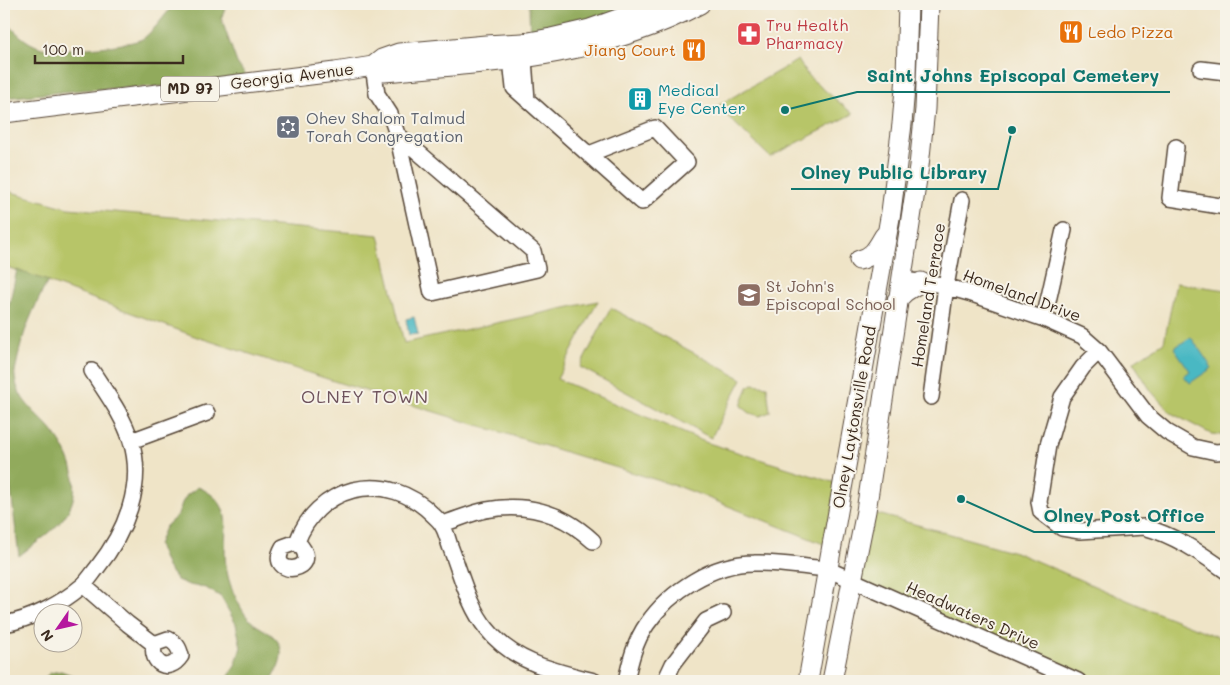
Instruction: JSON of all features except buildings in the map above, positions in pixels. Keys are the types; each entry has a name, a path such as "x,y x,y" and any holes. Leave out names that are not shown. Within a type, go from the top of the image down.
{"main road":[{"name":"Georgia Avenue","path":"4,112 373,66 384,72 396,71 517,52 660,4"},
{"name":"Georgia Avenue","path":"517,52 555,53 594,45 638,31 700,4"},
{"name":"Olney Laytonsville Road","path":"808,681 887,230 903,115 908,4"},
{"name":"Olney Laytonsville Road","path":"832,681 853,580 879,434 901,273 919,166 925,109 929,4"},
{"path":"859,260 875,252 887,230"},
{"path":"897,300 905,292 935,284"}],"street":[{"path":"517,52 514,88 527,100 642,202 687,162 655,128 588,154"},
{"path":"373,66 377,94 390,114 397,134 432,293 537,269 533,251 397,134"},
{"path":"1201,69 1226,72"},
{"path":"1176,147 1170,198 1226,207"},
{"name":"Homeland Terrace","path":"930,397 935,284 962,200"},
{"path":"1044,319 1064,230"},
{"name":"Homeland Drive","path":"901,273 1044,319 1082,336 1099,351 1148,416 1167,432 1193,448 1216,452 1226,451"},
{"path":"1099,351 1083,367 1062,397 1048,445 1039,502 1041,512 1062,528 1080,531 1144,527 1153,529 1198,552 1226,571"},
{"path":"4,624 52,607 83,585 118,539 130,508 135,486 135,463 131,441 115,406 92,371"},
{"path":"131,441 207,413"},
{"path":"297,542 312,514 345,492 359,489 384,488 406,494 426,507 442,524 473,606 487,629 504,646 523,659 545,668 594,681"},
{"path":"442,524 485,510 524,508 543,511 562,519 580,528 593,541"},
{"name":"Headwaters Drive","path":"626,681 631,656 646,624 667,601 696,580 723,568 752,562 786,564 827,570 1078,681"},
{"path":"83,585 154,644"},
{"path":"664,681 673,664 706,621 723,613"}],"green space":[{"path":"174,4 228,4 221,18 237,63 250,82 81,90 4,98 4,18 20,36 42,48 94,48 125,44 144,38"},
{"path":"529,4 660,4 530,42"},
{"path":"798,60 808,76 853,114 770,157 717,106"},
{"path":"4,190 68,208 379,235 404,343 598,301 557,379 705,442 842,485 831,547 683,488 197,337 4,266"},
{"path":"17,270 48,281 25,330 15,372 17,385 23,399 48,426 62,445 72,467 74,479 72,502 67,513 51,531 19,556 4,435 4,328"},
{"path":"1176,283 1226,290 1226,435 1211,434 1171,413 1151,391 1133,362 1164,342"},
{"path":"611,308 742,379 711,438 580,367"},
{"path":"753,384 767,386 770,412 760,416 750,413 741,406 748,387"},
{"path":"198,487 211,494 224,511 226,520 226,566 230,585 239,604 249,619 272,635 280,647 280,662 271,681 226,681 235,666 241,647 236,624 221,597 206,588 189,585 177,580 167,567 158,545 165,527 178,515 187,495"},
{"path":"867,511 1015,552 1226,640 1226,681 1078,681 853,580"},
{"path":"61,671 82,681 41,681 50,673"}],"water":[{"path":"414,317 418,334 409,335 406,319"},
{"path":"1191,337 1212,368 1190,383 1184,376 1190,371 1174,348"}],"place":[{"name":"Ledo Pizza","path":"1071,32"},
{"name":"Tru Health Pharmacy","path":"749,34"},
{"name":"Jiang Court","path":"694,50"},
{"name":"Medical Eye Center","path":"640,99"},
{"name":"Saint Johns Episcopal Cemetery","path":"785,110"},
{"name":"Ohev Shalom Talmud Torah Congregation","path":"288,127"},
{"name":"Olney Public Library","path":"1012,130"},
{"name":"St John's Episcopal School","path":"749,295"},
{"name":"Olney Post Office","path":"961,499"}],"district":[{"name":"OLNEY TOWN","path":"365,397"}]}
